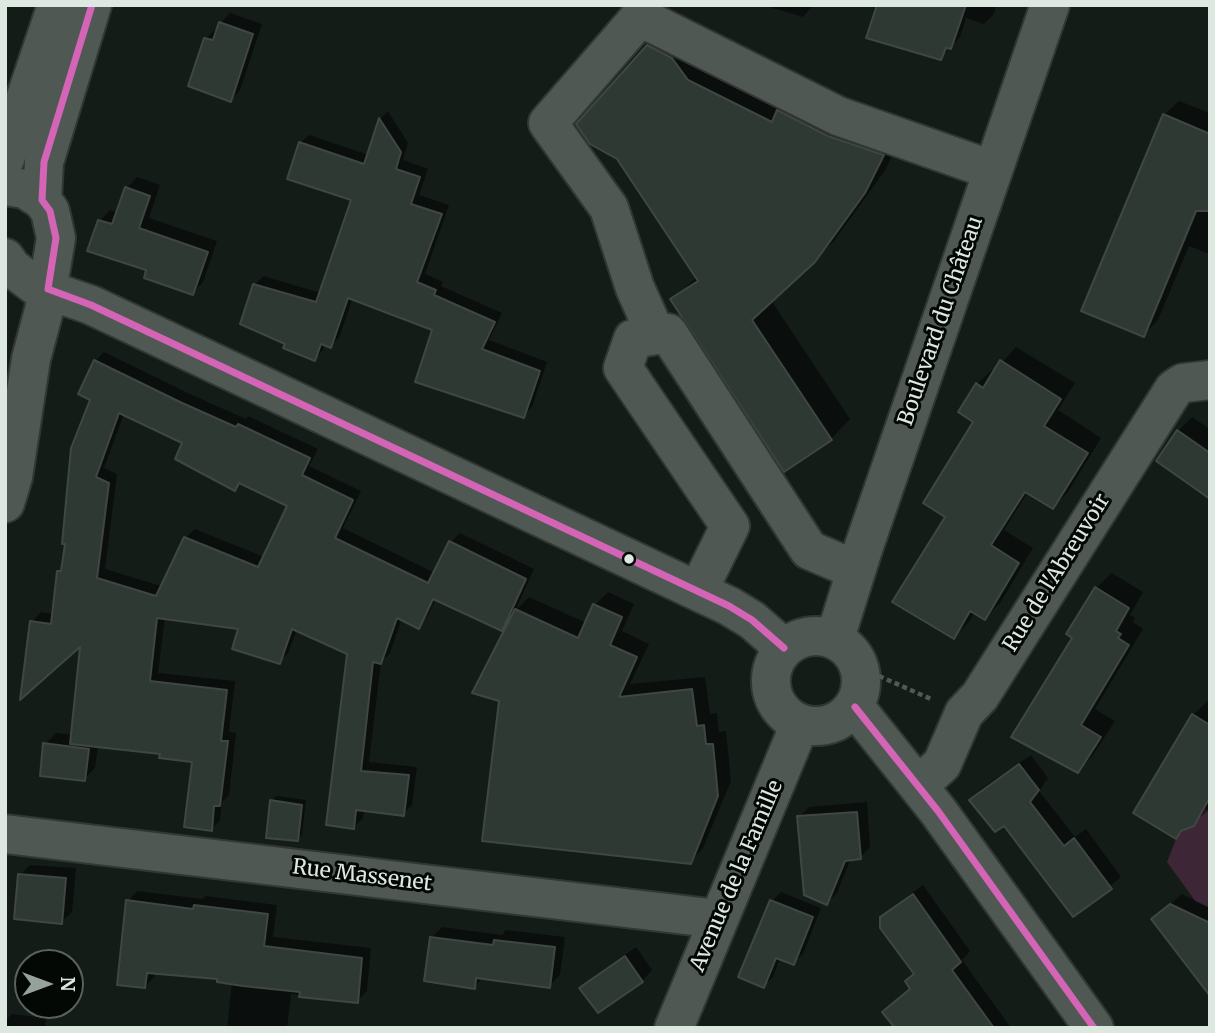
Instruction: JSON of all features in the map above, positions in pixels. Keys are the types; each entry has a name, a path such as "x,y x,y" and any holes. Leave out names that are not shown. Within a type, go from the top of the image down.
{"street":[{"path":"5,159 57,5"},
{"path":"42,200 44,162 92,5"},
{"name":"Boulevard du Château","path":"835,638 1050,5"},
{"path":"656,335 635,288 609,208 548,123 640,17 838,116 992,170"},
{"path":"5,186 26,189 42,200 50,211 56,238 48,289 31,359 13,477 5,503"},
{"path":"5,258 12,268 36,286 91,305 698,591 752,620 784,648"},
{"path":"698,591 730,526 623,368 633,339 668,333 809,550 856,570"},
{"name":"Rue de l'Abreuvoir","path":"918,786 942,764 964,713 980,696 1174,389 1183,383 1210,380"},
{"path":"858,689 839,720 820,727 800,724 785,714 774,699 770,681 774,663 784,648 799,638 817,634 835,638 852,651 858,689 918,786 1094,1028"},
{"name":"Avenue de la Famille","path":"674,1028 800,724"},
{"name":"Rue Massenet","path":"5,834 718,919"}],"path":[{"path":"858,689 964,713"}],"shaded area":[{"path":"1198,804 1210,811 1210,908 1196,902 1167,862 1176,839"}],"building":[{"path":"877,5 966,5 951,49 946,48 941,60 866,38"},
{"path":"219,22 253,34 231,102 188,86 204,38 213,40"},
{"path":"647,45 672,58 688,80 772,122 777,110 828,136 884,155 865,193 815,262 752,320 832,440 784,472 670,299 698,281 617,159 590,144 576,124"},
{"path":"1163,114 1210,134 1210,211 1196,211 1144,337 1081,311"},
{"path":"379,118 401,152 396,169 420,177 411,204 442,214 417,282 436,290 434,295 495,322 482,349 540,371 524,418 415,382 432,330 348,298 331,348 321,344 315,361 283,348 285,344 240,324 253,284 316,302 351,200 287,179 299,142 364,164"},
{"path":"125,187 150,196 139,228 208,252 193,295 144,278 146,270 87,251 98,220 112,224"},
{"path":"94,360 180,402 236,427 238,424 310,458 302,475 353,500 335,538 428,583 449,541 526,579 502,631 433,599 419,629 397,618 381,664 373,662 361,771 409,775 404,816 356,810 354,829 326,825 347,654 292,629 280,664 232,649 238,629 157,618 150,681 227,690 221,741 228,741 220,806 214,806 212,831 184,827 192,762 159,758 160,754 70,744 80,647 20,700 30,621 51,624 57,571 61,571 65,544 62,544 71,448 90,400 78,394","holes":["119,413 182,443 175,459 235,491 239,483 287,506 258,567 184,537 156,596 97,578 109,483 96,477"]},
{"path":"1000,360 1061,399 1044,426 1088,453 1053,509 1025,492 991,545 1019,563 985,620 970,611 954,639 892,602 945,517 923,503 973,422 958,412 976,383 983,388"},
{"path":"1177,430 1210,453 1210,499 1156,461"},
{"path":"1095,587 1129,608 1116,631 1121,634 1118,638 1129,645 1081,725 1101,737 1078,773 1011,737 1072,638 1066,634"},
{"path":"593,604 622,617 610,645 637,657 619,697 692,689 697,726 704,725 706,744 713,744 718,796 691,864 482,841 499,701 472,693 515,609 578,638"},
{"path":"1192,714 1210,725 1210,797 1194,826 1181,831 1176,839 1133,813"},
{"path":"43,743 89,749 85,781 40,776"},
{"path":"1019,764 1039,790 1030,802 1064,846 1074,838 1112,889 1073,917 1004,826 995,832 969,800"},
{"path":"270,800 302,805 298,841 266,838"},
{"path":"857,812 861,859 845,861 827,905 804,895 797,816"},
{"path":"18,874 66,878 62,924 14,919"},
{"path":"913,894 961,962 952,970 994,1028 895,1028 882,1012 910,989 905,981 914,974 880,928 880,917"},
{"path":"126,900 193,909 194,905 268,914 264,946 362,958 358,1003 299,997 300,992 217,982 217,979 147,973 145,988 117,985"},
{"path":"770,900 813,917 794,965 776,958 764,988 738,977"},
{"path":"1170,904 1210,923 1210,996 1151,919"},
{"path":"430,937 493,945 494,940 555,947 550,988 476,978 475,989 424,981"},
{"path":"625,956 643,982 598,1013 579,988"}],"transit line":[{"path":"48,289 56,238 50,211 42,200 44,162 92,5"},
{"path":"48,289 91,305 729,606 752,620 784,648"},
{"path":"855,707 938,811 1094,1028"}]}
